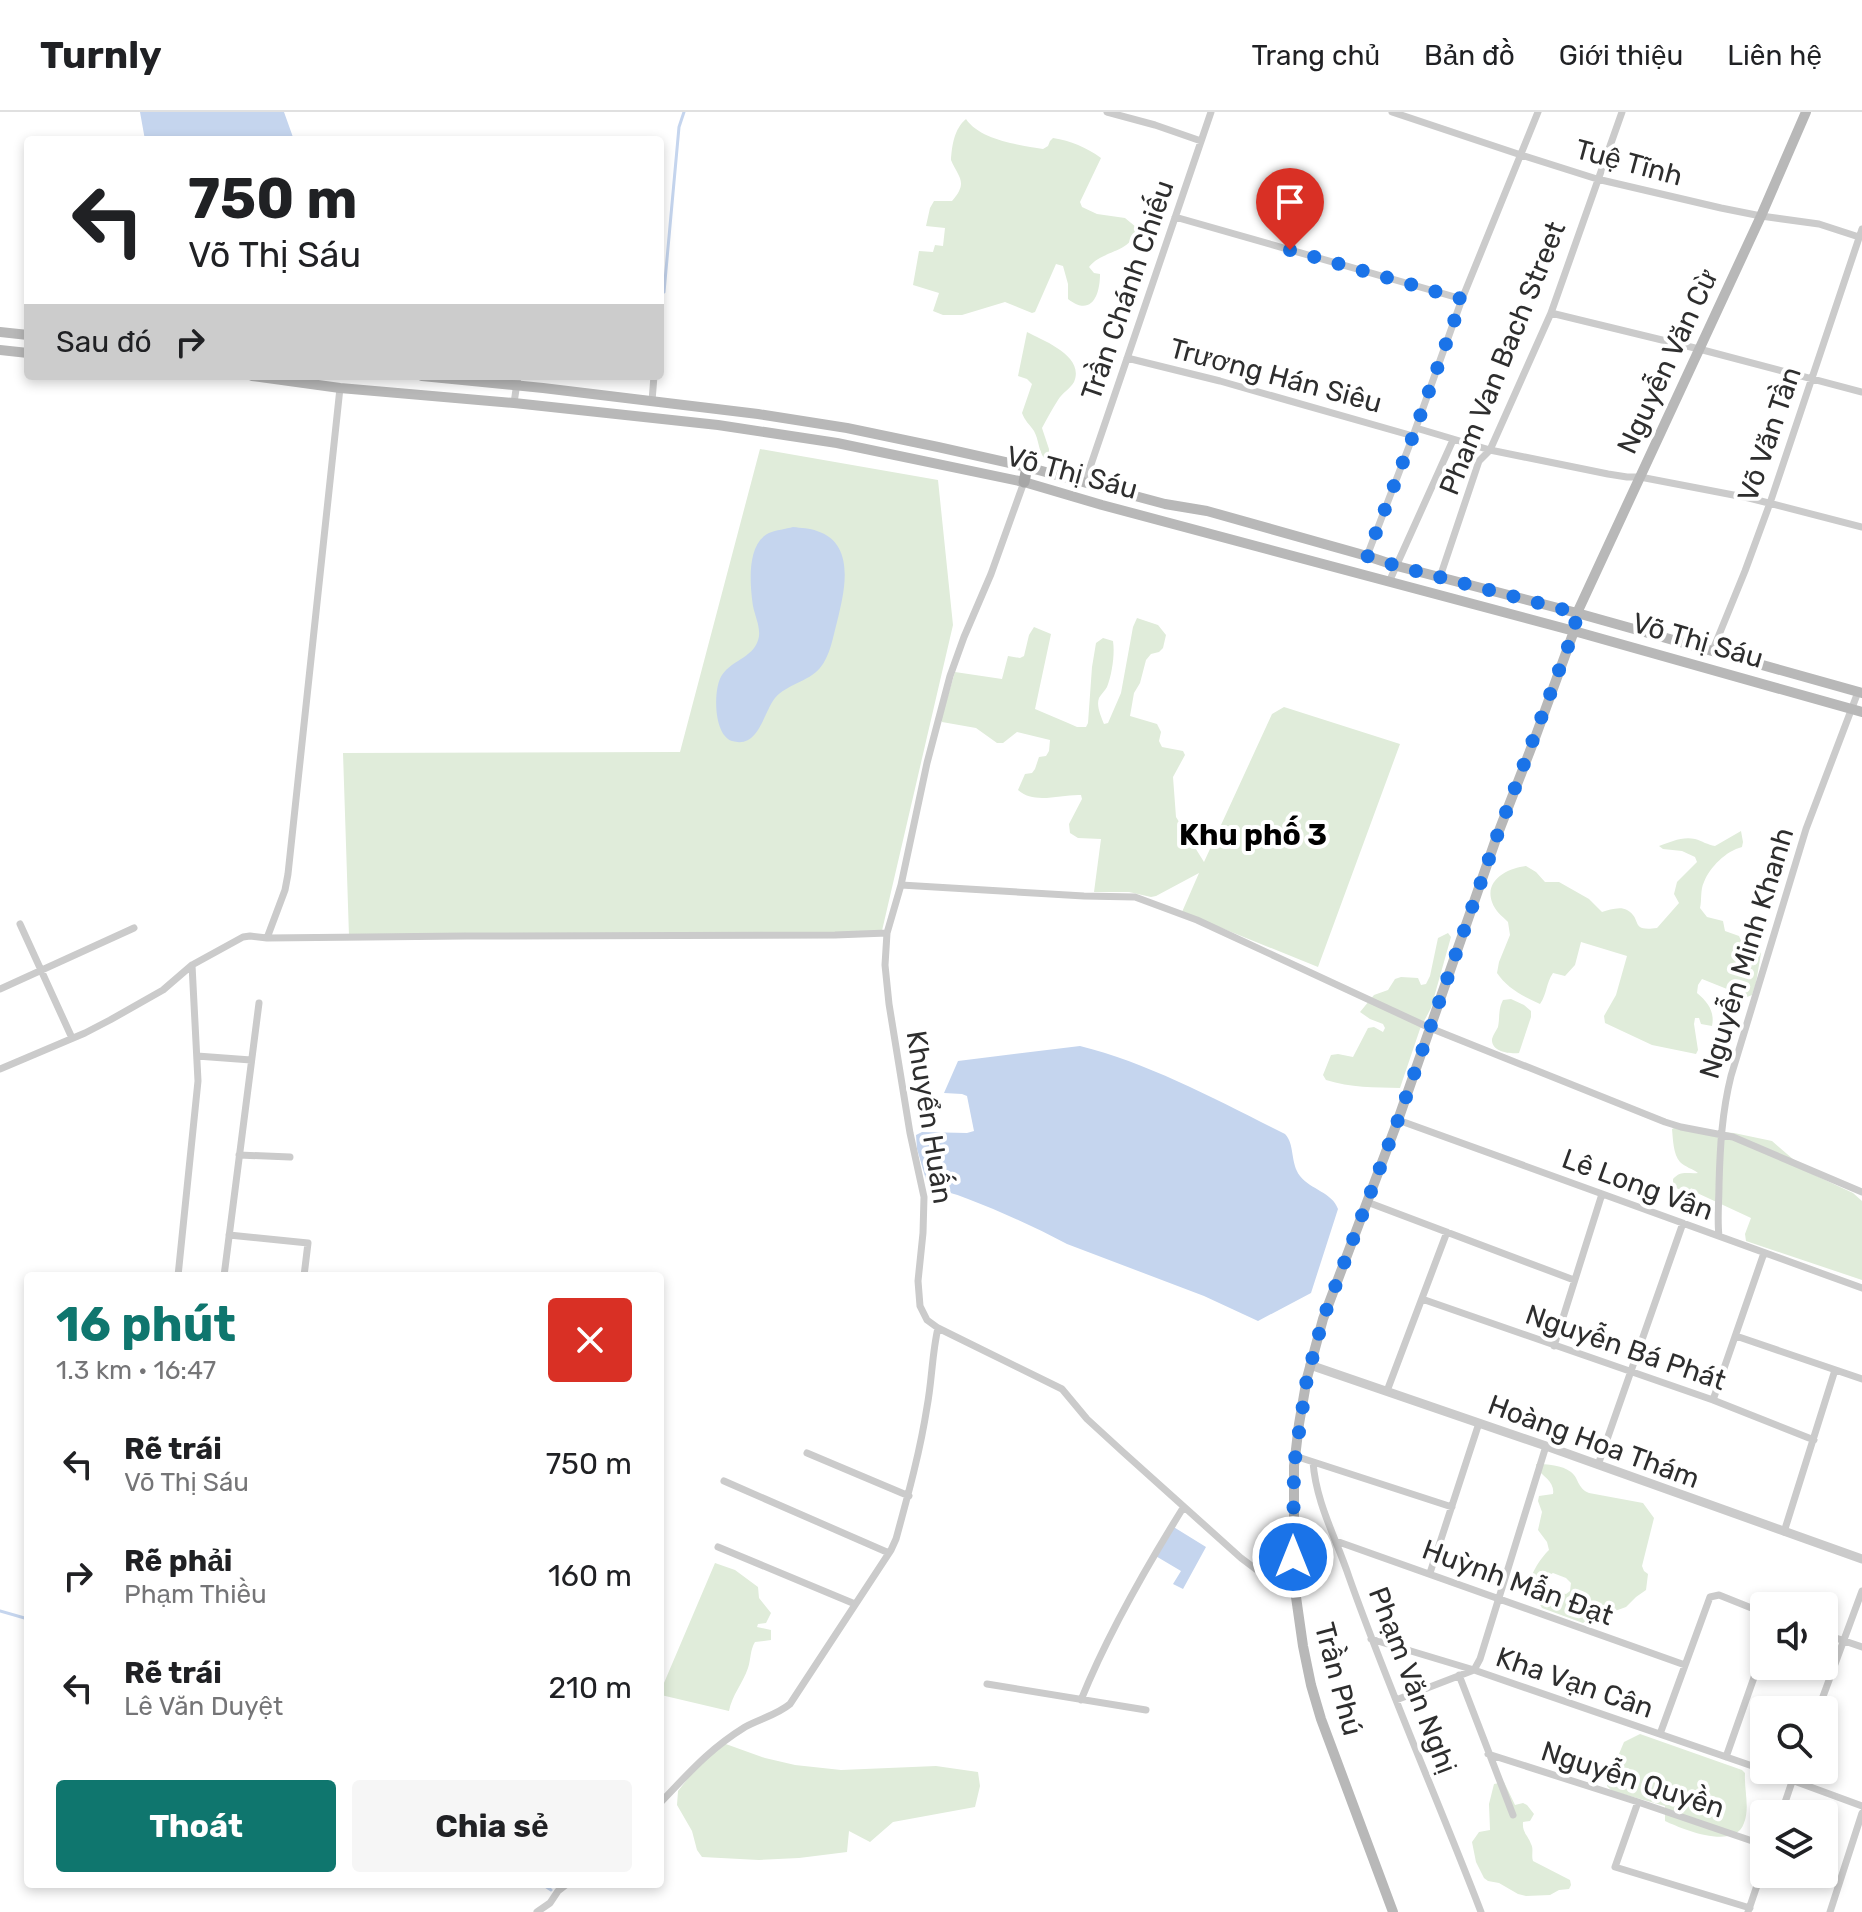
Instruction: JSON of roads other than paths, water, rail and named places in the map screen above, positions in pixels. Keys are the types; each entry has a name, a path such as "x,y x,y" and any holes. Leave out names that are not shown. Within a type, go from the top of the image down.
{"main road":[{"name":"Nguyễn Văn Cừ","path":"1574,631 1577,613 1806,112"},
{"path":"0,332 24,335"},
{"path":"0,350 24,353"},
{"name":"Võ Thị Sáu","path":"281,380 718,425 837,443 1024,482 1857,710"},
{"name":"Võ Thị Sáu","path":"517,381 847,428 1027,467 1165,504 1207,511 1860,692"},
{"path":"1024,482 1027,467"},
{"name":"Trần Phú","path":"1393,1912 1337,1766 1311,1685 1294,1583 1295,1456 1304,1394 1323,1319 1574,631"}],"street":[{"path":"1107,112 1201,141"},
{"name":"Trần Chánh Chiếu","path":"1085,482 1211,112"},
{"name":"Tuệ Tĩnh","path":"1392,112 1597,179 1761,216 1861,232"},
{"path":"1367,556 1462,299 1538,112"},
{"name":"Pham Van Bach Street","path":"1440,577 1479,461 1490,450 1551,313 1622,112"},
{"path":"1175,217 1462,299"},
{"name":"Võ Văn Tần","path":"1712,652 1770,503 1861,232"},
{"path":"1551,313 1862,392"},
{"name":"Trương Hán Siêu","path":"1127,358 1490,450 1770,503 1862,527"},
{"path":"652,401 654,380"},
{"path":"514,403 517,381"},
{"path":"267,938 288,874 340,388"},
{"path":"1389,582 1453,440"},
{"name":"Khuyển Huấn","path":"938,1328 927,1320 920,1306 918,1281 924,1197 889,1004 885,965 887,933 950,676 1024,482"},
{"name":"Nguyễn Minh Khanh","path":"1719,1236 1721,1135 1725,1099 1796,860 1819,794 1857,710 1860,692"},
{"path":"901,885 1135,897 1197,920 1430,1028 1665,1122 1733,1137 1862,1192"},
{"path":"20,924 72,1038"},
{"path":"0,989 134,928"},
{"path":"0,1069 110,1020 163,990 192,965 243,937 887,933"},
{"path":"178,1272 196,1114 197,1056 192,965"},
{"path":"224,1272 259,1003"},
{"path":"197,1056 251,1060"},
{"name":"Lê Long Vân","path":"1398,1120 1862,1288"},
{"path":"239,1155 290,1157"},
{"path":"1554,1346 1602,1194"},
{"path":"1367,1202 1574,1280"},
{"path":"1598,1465 1683,1223"},
{"path":"1387,1391 1447,1232"},
{"path":"229,1235 308,1243 304,1272"},
{"path":"1713,1400 1764,1253"},
{"name":"Nguyễn Bá Phát","path":"1422,1299 1713,1400 1814,1440"},
{"path":"664,1799 716,1747 748,1725 790,1704 889,1553 896,1539 917,1464 938,1328 1062,1389 1087,1419 1241,1558 1270,1580 1294,1583"},
{"path":"1736,1336 1862,1379"},
{"name":"Hoàng Hoa Thám","path":"1310,1365 1862,1559"},
{"path":"1784,1532 1835,1370"},
{"path":"1430,1573 1479,1423"},
{"path":"1396,1700 1474,1670 1546,1446"},
{"path":"807,1453 909,1496"},
{"path":"1295,1456 1452,1507"},
{"name":"Phạm Văn Nghị","path":"1313,1462 1321,1506 1481,1912"},
{"path":"724,1481 889,1553"},
{"path":"1081,1700 1098,1658 1183,1508"},
{"name":"Huỳnh Mẫn Đạt","path":"1336,1541 1685,1665"},
{"path":"718,1547 855,1604"},
{"path":"1823,1696 1862,1591"},
{"path":"1660,1734 1710,1597 1719,1595 1750,1607"},
{"name":"Kha Vạn Cân","path":"1371,1639 1474,1670 1750,1765"},
{"path":"1838,1639 1862,1647"},
{"path":"1459,1675 1513,1815"},
{"path":"1726,1757 1753,1680"},
{"path":"987,1684 1146,1710"},
{"name":"Nguyễn Quyền","path":"1488,1754 1750,1840"},
{"name":"Kha Vạn Cân","path":"1803,1784 1862,1806"},
{"path":"1638,1802 1615,1867 1749,1910 1756,1888"},
{"path":"1830,1912 1862,1813"},
{"path":"537,1912 550,1903 562,1888"}],"water":[{"path":"140,112 284,112 293,136 144,136"},
{"path":"793,527 814,530 830,537 843,558 844,584 831,646 815,673 775,698 754,735 741,742 732,741 721,730 718,721 717,690 722,675 754,649 759,636 751,587 753,555 756,546 769,533"},
{"path":"1080,1046 1158,1073 1285,1134 1300,1176 1331,1199 1338,1209 1311,1293 1258,1321 1204,1296 1067,1244 1006,1214 927,1183 916,1135 922,1132 974,1131 967,1096 944,1093 958,1061"},
{"path":"1172,1526 1206,1547 1183,1589 1173,1584 1181,1571 1154,1555"}],"waterway":[{"path":"664,292 679,127 684,112"},
{"path":"0,1611 24,1618"}],"district":[{"name":"Khu phố 3","path":"1253,835"}]}
